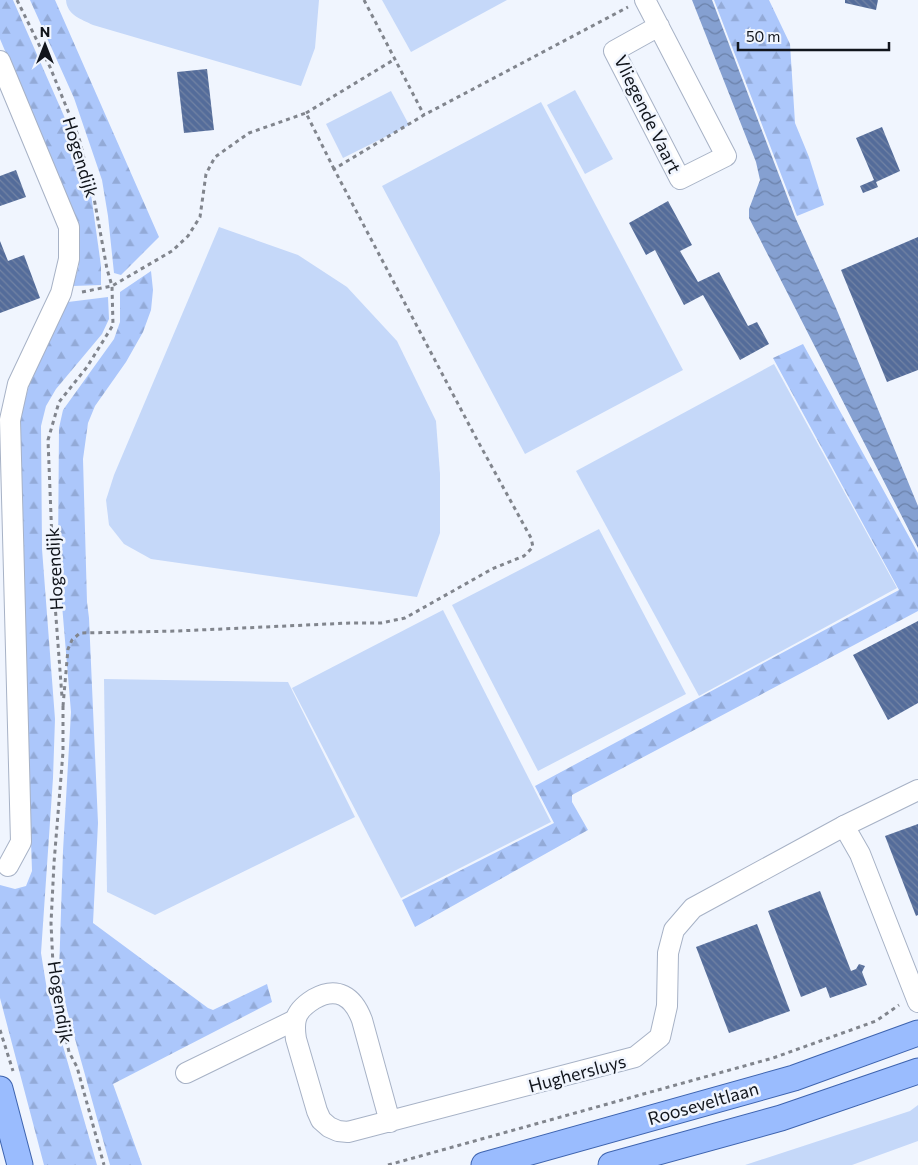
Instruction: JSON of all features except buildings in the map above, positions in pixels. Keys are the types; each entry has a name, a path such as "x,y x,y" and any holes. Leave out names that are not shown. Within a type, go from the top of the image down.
{"main road":[{"name":"Rooseveltlaan","path":"484,1165 794,1078 918,1032"},
{"name":"Rooseveltlaan","path":"611,1165 781,1118 918,1071"},
{"path":"0,1089 20,1165"}],"street":[{"name":"Vliegende Vaart","path":"639,2 659,26 726,156 680,179 614,51 659,26"},
{"name":"Hogendijk","path":"0,60 69,227 69,259 61,293 18,384 10,420 21,842 8,866"},
{"name":"Hughersluys","path":"296,1020 294,1029 296,1039 317,1111 329,1127 338,1131 348,1132 390,1122 636,1057 660,1037 667,1006 668,953 674,930 693,908 844,826 918,790"},
{"path":"844,826 860,854 917,1000"},
{"path":"186,1073 296,1020 306,1004 323,994 340,994 355,1004 362,1020 390,1122"}],"path":[{"name":"Hogendijk","path":"17,0 50,67 78,138 94,198 112,286 113,325 86,367 59,402 48,440 54,591 63,706 63,752 51,923 54,986 69,1052 77,1067 104,1165"},
{"path":"364,0 424,116"},
{"path":"334,169 424,116 639,2"},
{"path":"61,293 92,291 112,286 172,251 188,236 200,217 206,174 215,157 249,133 306,113 395,59"},
{"path":"63,706 68,649 72,640 80,633 381,623 406,618 492,569 524,556 533,547 531,538 475,436 306,113"},
{"path":"388,1165 773,1058 876,1021 897,1006 917,1000"}],"shaded area":[{"path":"66,0 319,0 315,48 301,86 93,25 72,13"},
{"path":"382,0 507,0 411,52"},
{"path":"575,90 613,159 585,174 547,105"},
{"path":"391,91 409,125 343,158 326,124"},
{"path":"541,102 683,370 525,454 382,186"},
{"path":"219,227 298,255 347,287 397,341 436,421 440,474 440,533 417,597 151,559 124,544 109,525 106,500 114,475"},
{"path":"774,364 897,588 699,696 576,471"},
{"path":"599,529 686,694 538,771 452,605"},
{"path":"443,610 551,822 401,898 292,688"},
{"path":"104,679 288,682 355,817 155,915 107,892"},
{"path":"918,1105 918,1141 852,1165 745,1165 910,1111"}],"green space":[{"path":"0,0 13,0 71,132 91,194 101,266 101,285 73,286 79,265 79,246 47,150 0,39"},
{"path":"30,0 55,0 159,237 121,275 114,273 102,180 74,98"},
{"path":"714,0 769,0 790,44 795,123 809,157 824,205 797,216"},
{"path":"151,271 153,290 151,310 143,332 126,362 95,406 88,423 83,459 87,602 98,823 93,923 208,1008 213,1010 267,984 272,1002 113,1084 142,1165 110,1165 67,1010 59,973 63,851 71,712 58,557 59,428 63,410 114,339 120,322 120,292"},
{"path":"108,297 109,319 102,334 56,389 46,406 41,426 42,549 55,719 53,778 41,953 47,990 97,1165 44,1165 0,998 0,885 15,889 26,886 32,871 17,431 29,385 68,302"},
{"path":"803,344 918,553 918,611 572,795 572,802 588,830 415,927 402,900 554,823 535,786 899,590 773,358"}],"water":[{"path":"692,0 712,0 795,217 836,308 918,506 918,548 749,218 749,209 760,180 756,162"}]}
